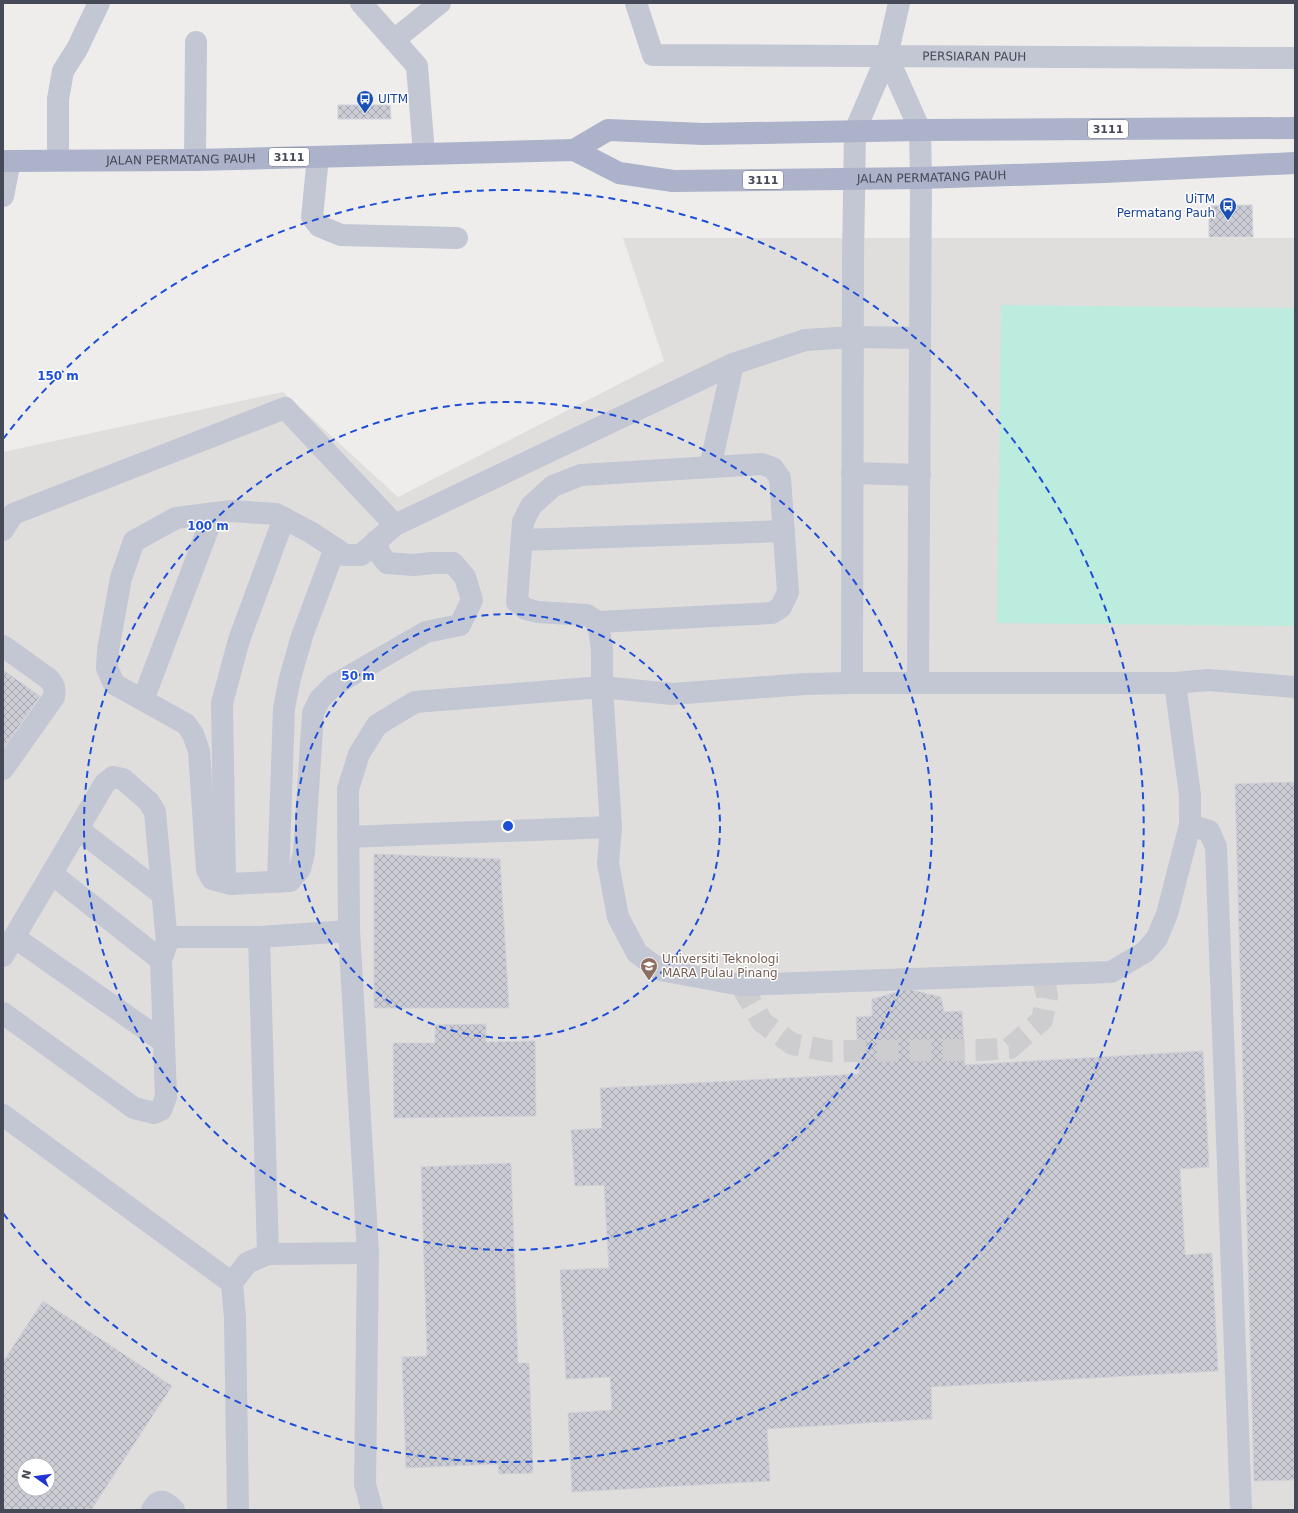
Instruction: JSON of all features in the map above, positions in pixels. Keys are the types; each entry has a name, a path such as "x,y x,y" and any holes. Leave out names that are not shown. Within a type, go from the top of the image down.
{"main road":[{"name":"JALAN PERMATANG PAUH","path":"574,150 608,130 703,134 920,130 1295,128"},
{"name":"JALAN PERMATANG PAUH","path":"6,161 196,160 574,150 619,173 673,181 921,178 1104,172 1295,163"}],"street":[{"path":"58,160 58,99 63,72 77,49 99,3"},
{"path":"361,3 417,66 424,154"},
{"path":"394,40 440,3"},
{"name":"PERSIARAN PAUH","path":"636,3 653,55 1295,58"},
{"path":"852,683 855,131 887,56 899,3"},
{"path":"196,42 196,160"},
{"path":"887,56 920,130 920,475 918,682"},
{"path":"318,157 312,217 319,226 340,235 457,238"},
{"path":"3,196 6,161"},
{"path":"376,541 380,554 387,563 414,565 453,563 465,577 472,600 460,625 426,632 334,685 320,699 313,713 304,854 300,870 290,881 231,884 212,879 208,870 199,751 193,734 186,724 114,684 107,668 108,650 121,578 134,541 176,518 232,511 254,512 276,514 345,554 361,555 376,541 395,525 733,364 805,340 853,337 920,338"},
{"path":"710,467 733,364"},
{"path":"3,530 13,514 285,408 395,525"},
{"path":"762,464 773,468 780,478 788,592 781,607 772,613 598,622 587,615 532,611 526,609 517,602 523,522 531,506 552,486 580,475 710,467 762,464"},
{"path":"852,473 920,475"},
{"path":"143,700 214,513"},
{"path":"225,882 222,703 239,640 284,518"},
{"path":"522,540 784,531"},
{"path":"278,882 284,708 290,678 302,636 335,548"},
{"path":"598,622 602,650 602,687 611,827 608,863 618,917 637,953 660,970 741,985 1110,972 1145,952 1157,938 1167,914 1190,825 1190,795 1175,683"},
{"path":"3,646 54,684 55,690 54,697 3,769"},
{"path":"372,1510 365,1484 368,1253 349,931 348,789 359,754 377,725 415,702 602,687 672,694 805,684 918,682 1175,683 1208,680 1295,687"},
{"path":"3,956 105,783 113,777 123,779 148,802 155,812 162,894 164,952 164,1042 166,1097 161,1110 154,1113 134,1108 3,1013"},
{"path":"1190,825 1209,831 1216,847 1241,1510"},
{"path":"348,837 611,827"},
{"path":"78,829 162,894"},
{"path":"52,874 164,952"},
{"path":"164,952 174,937 259,937 349,931"},
{"path":"14,937 164,1042"},
{"path":"259,937 268,1254"},
{"path":"3,1115 232,1283"},
{"path":"238,1510 235,1318 232,1283 247,1263 268,1254 368,1253"},
{"path":"152,1510 155,1503 165,1502 174,1510"}],"shaded area":[{"name":"Universiti Teknologi MARA Pulau Pinang","path":"623,238 1295,238 1295,1510 3,1510 3,452 283,392 398,497 664,361"}],"green space":[{"path":"1001,305 1295,308 1295,626 997,623"}],"building":[{"path":"338,105 390,105 391,119 338,119"},
{"path":"1252,205 1253,237 1209,237 1209,206"},
{"path":"3,670 40,696 3,749"},
{"path":"1295,782 1295,1480 1254,1481 1235,784"},
{"path":"374,854 500,859 509,1008 374,1008"},
{"path":"908,989 941,997 944,1012 962,1011 965,1065 1203,1051 1209,1167 1180,1169 1185,1255 1212,1253 1218,1371 931,1387 932,1419 767,1429 770,1481 572,1492 568,1413 612,1410 610,1377 566,1379 560,1270 609,1268 604,1185 575,1186 571,1130 602,1128 600,1088 859,1074 856,1017 872,1016 872,999"},
{"path":"486,1024 486,1042 535,1041 536,1116 394,1118 393,1043 435,1043 435,1025"},
{"path":"511,1163 518,1363 529,1363 533,1473 499,1474 498,1464 406,1468 402,1357 427,1356 421,1167"},
{"path":"43,1301 172,1386 91,1510 3,1510 3,1362"}],"tunnel":[{"path":"741,985 762,1022 792,1044 829,1051 982,1050 1010,1048 1042,1020 1047,996 1043,975"}],"place":[{"name":"UITM","path":"365,114"},
{"name":"UiTM Permatang Pauh","path":"1228,221"},
{"name":"Universiti Teknologi MARA Pulau Pinang","path":"649,981"}]}
